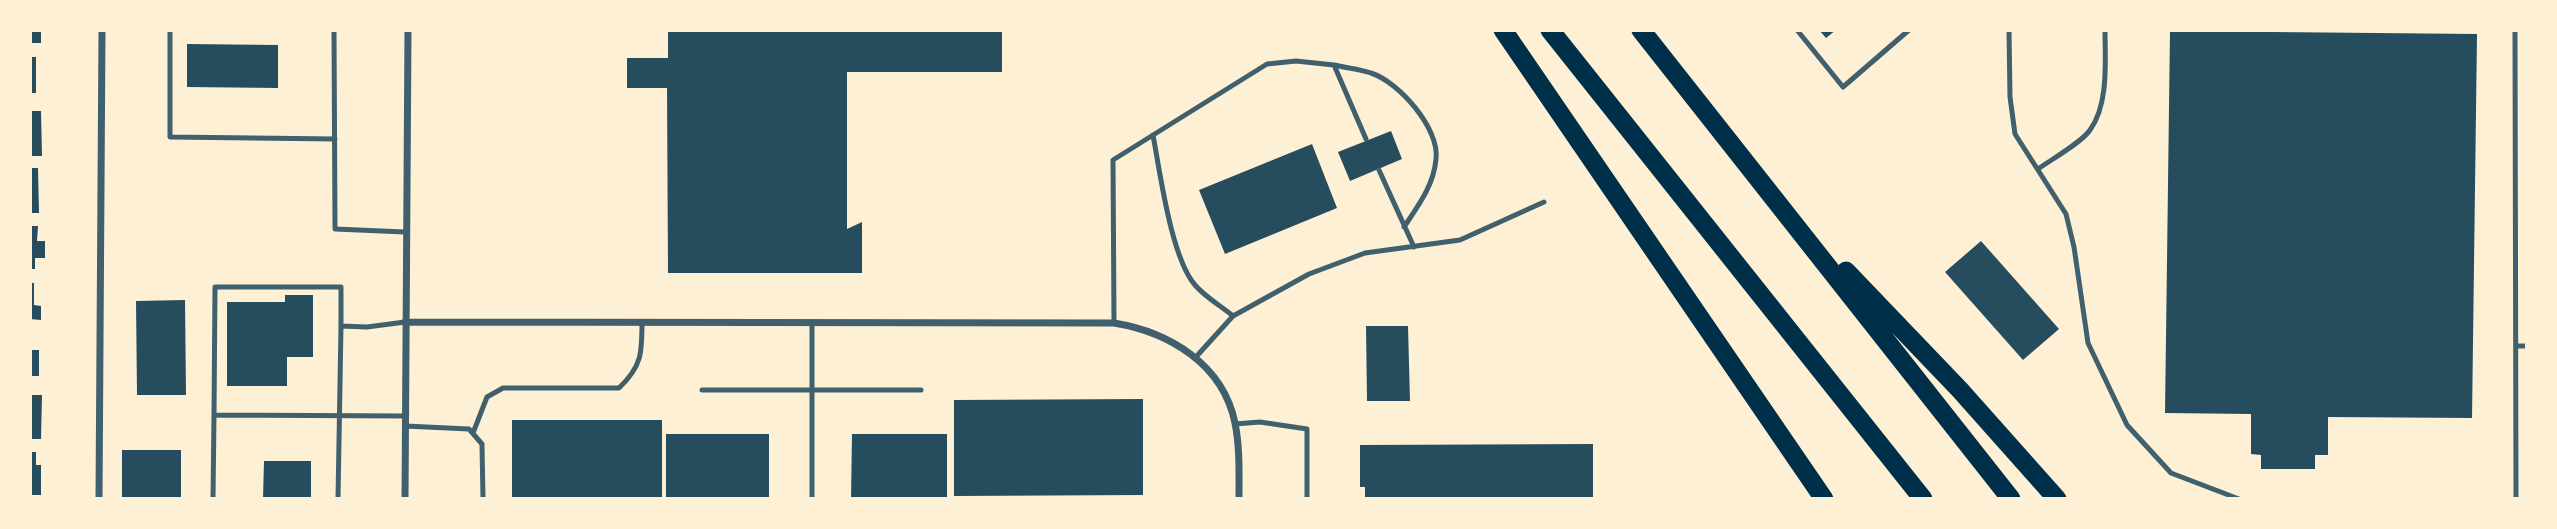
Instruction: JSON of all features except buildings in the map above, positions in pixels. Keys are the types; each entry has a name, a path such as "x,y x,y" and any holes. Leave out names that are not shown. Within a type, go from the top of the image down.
{"highway":[{"path":"1503,30 1824,499"},
{"path":"1550,30 1923,499"},
{"path":"1640,30 2011,499"},
{"path":"1768,190 1960,390 2057,499"}],"street":[{"path":"99,499 102,30"},
{"path":"405,499 408,30"},
{"path":"405,322 1114,323 1139,327 1162,336 1195,358 1209,370 1220,386 1229,402 1235,424 1239,458 1239,499"}],"lane":[{"path":"170,30 170,137 335,139"},
{"path":"334,30 335,229 405,232"},
{"path":"1797,30 1843,87 1909,30"},
{"path":"2008,30 2010,97 2015,134 2066,214 2074,247 2088,342 2127,425 2171,473 2239,499"},
{"path":"2038,169 2089,132 2100,112 2105,30"},
{"path":"2515,30 2516,499"},
{"path":"1114,323 1113,160 1267,64 1296,61 1374,73 1398,90 1418,110 1433,134 1437,157 1429,188 1405,227"},
{"path":"1334,65 1366,139"},
{"path":"1153,135 1181,261 1195,285 1233,316"},
{"path":"1379,170 1414,247"},
{"path":"1195,358 1233,316 1321,270 1366,253 1460,240 1544,202"},
{"path":"213,499 215,287 341,287 338,499"},
{"path":"341,326 367,327 405,322"},
{"path":"472,433 487,397 503,388 619,387 635,373 642,352 642,322"},
{"path":"812,323 812,499"},
{"path":"2516,346 2527,346"},
{"path":"702,390 920,390"},
{"path":"214,415 405,416"},
{"path":"1235,424 1260,422 1307,429 1307,499"},
{"path":"405,426 469,429 482,443 483,499"}]}
